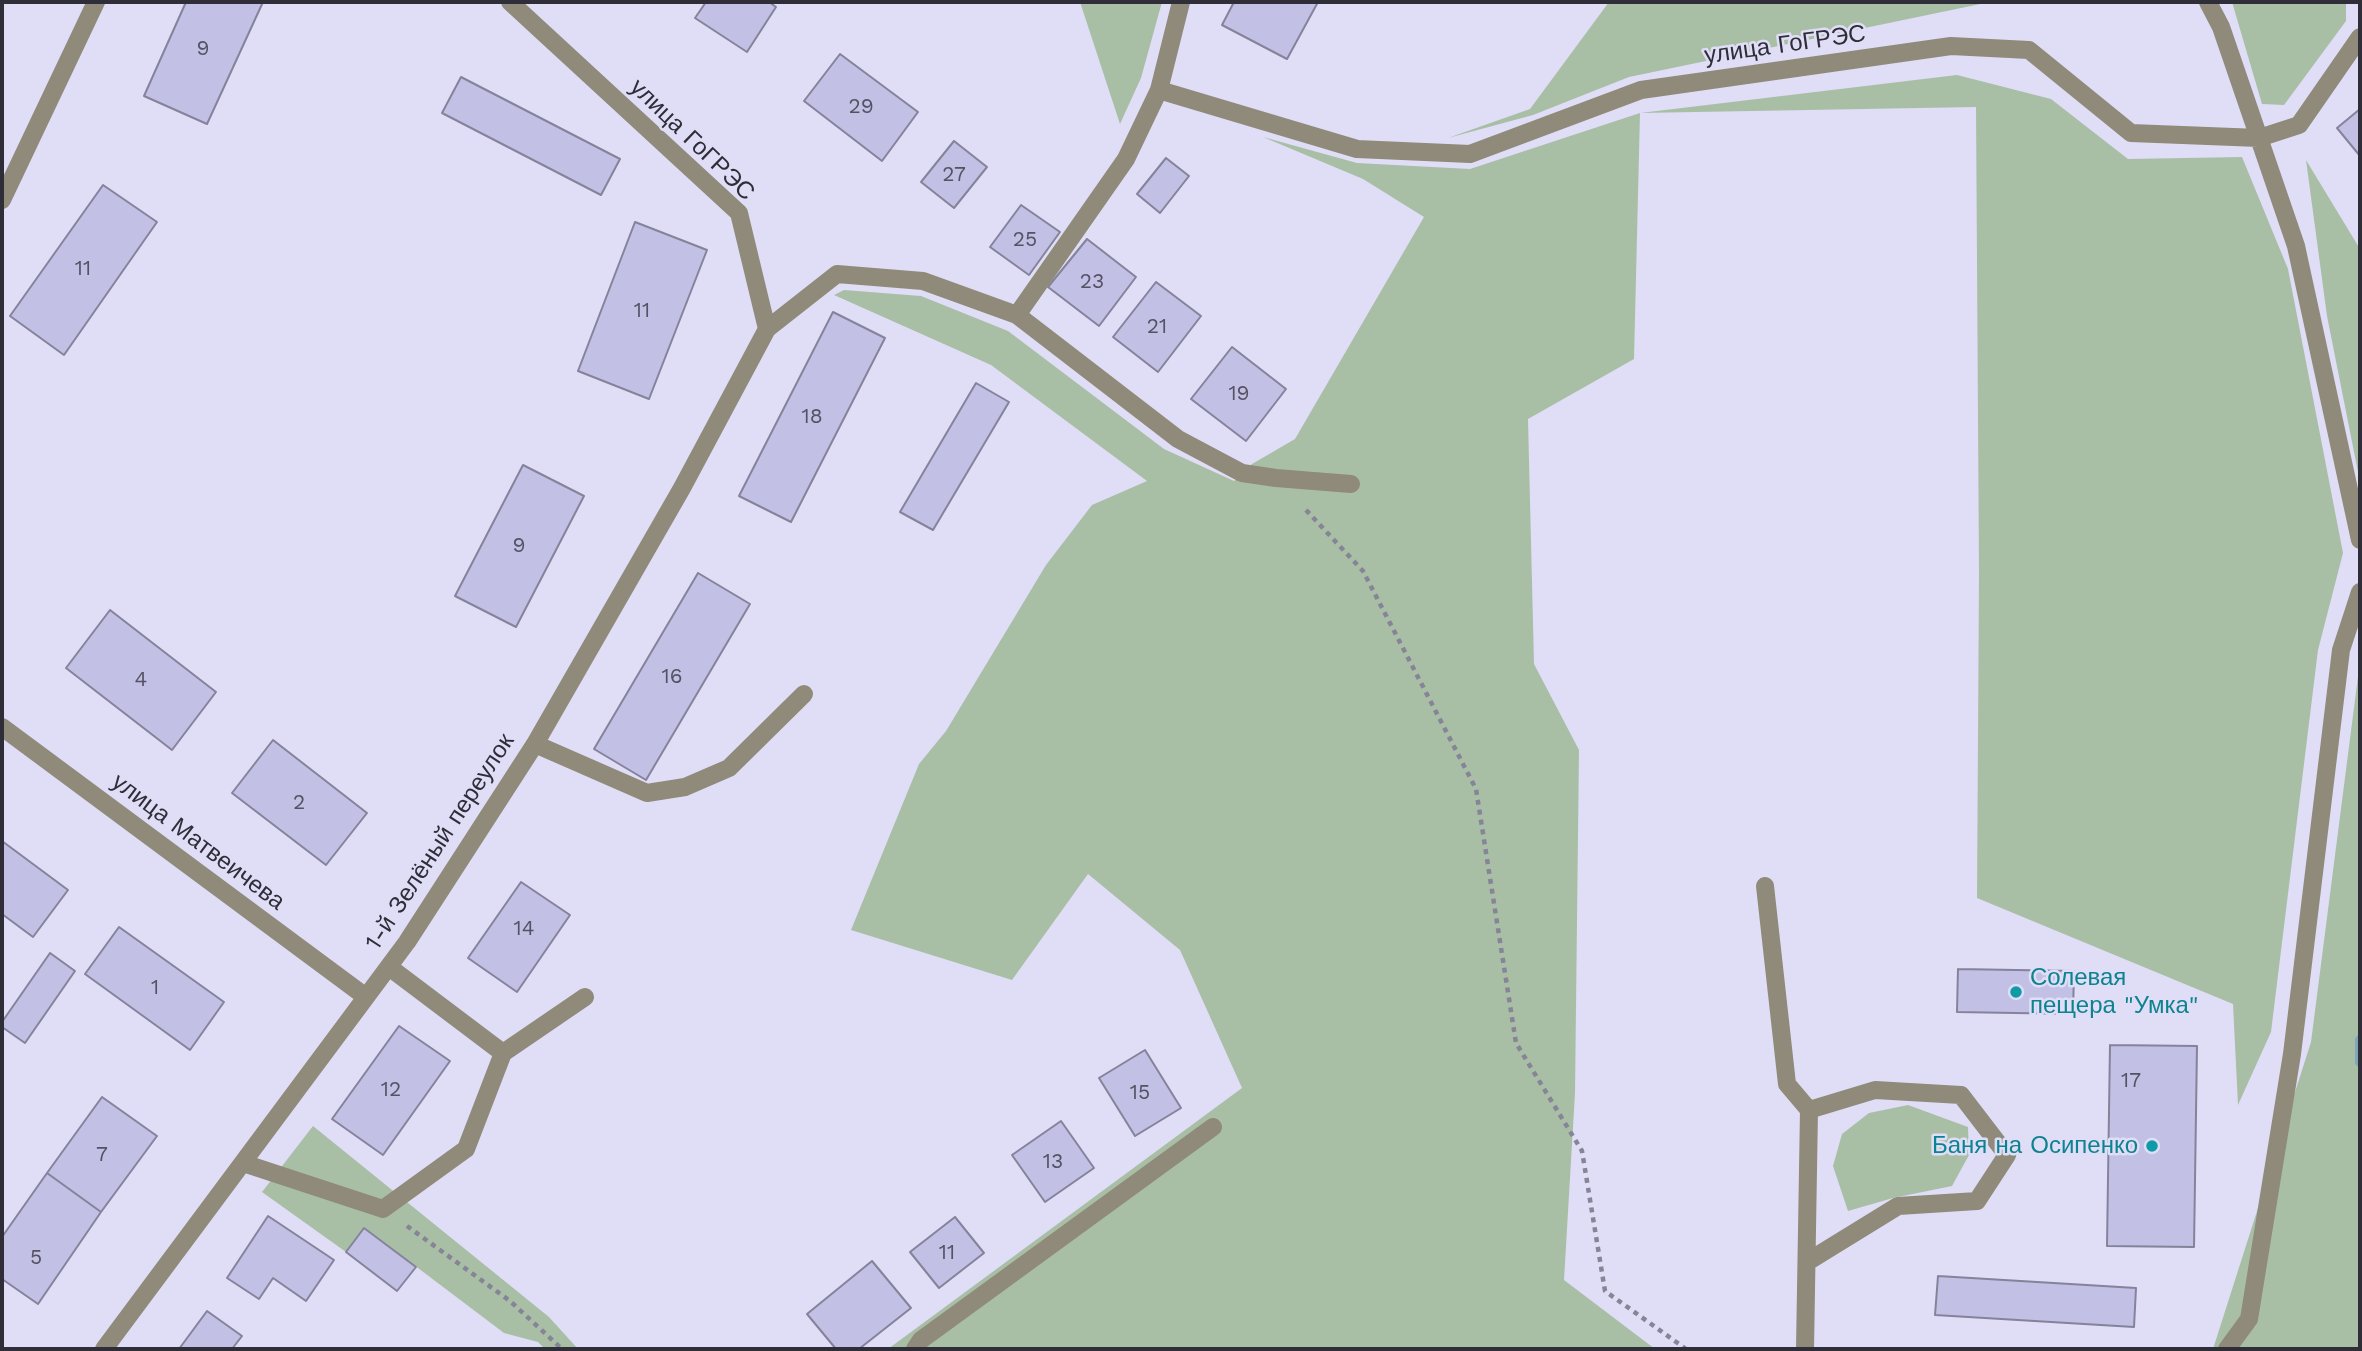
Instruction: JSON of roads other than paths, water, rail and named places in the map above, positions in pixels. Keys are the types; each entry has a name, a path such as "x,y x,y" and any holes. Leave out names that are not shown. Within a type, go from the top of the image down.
{"street":[{"path":"2,200 96,2"},
{"name":"улица ГоГРЭС","path":"510,2 739,213 767,330"},
{"path":"1017,315 1126,159 1159,90 1181,2"},
{"path":"2208,2 2221,27 2296,246 2360,540"},
{"name":"улица ГоГРЭС","path":"1159,90 1357,149 1470,155 1641,90 1951,46 2029,50 2131,134 2259,138 2299,125 2360,37"},
{"path":"767,330 837,274 923,281 1017,315 1178,439 1242,473 1351,484"},
{"name":"1-й Зелёный переулок","path":"104,1349 389,967 535,744 682,488 767,330"},
{"path":"2227,1349 2249,1319 2292,1054 2341,650 2360,592"},
{"path":"535,744 647,793 685,787 729,768 804,694"},
{"name":"улица Матвеичева","path":"2,727 366,997"},
{"path":"1765,887 1787,1084 1810,1110 1805,1349"},
{"path":"389,967 503,1053"},
{"path":"243,1163 383,1209 466,1149 503,1053 584,997"},
{"path":"1807,1262 1898,1206 1977,1201 2007,1155 1961,1095 1875,1090 1810,1110"},
{"path":"915,1349 921,1340 1213,1127"}],"waterway":[{"path":"2360,1040 2360,1062"}],"place":[{"name":"Солевая пещера \"Умка\"","path":"2016,992"},
{"name":"Баня на Осипенко","path":"2152,1146"}]}
